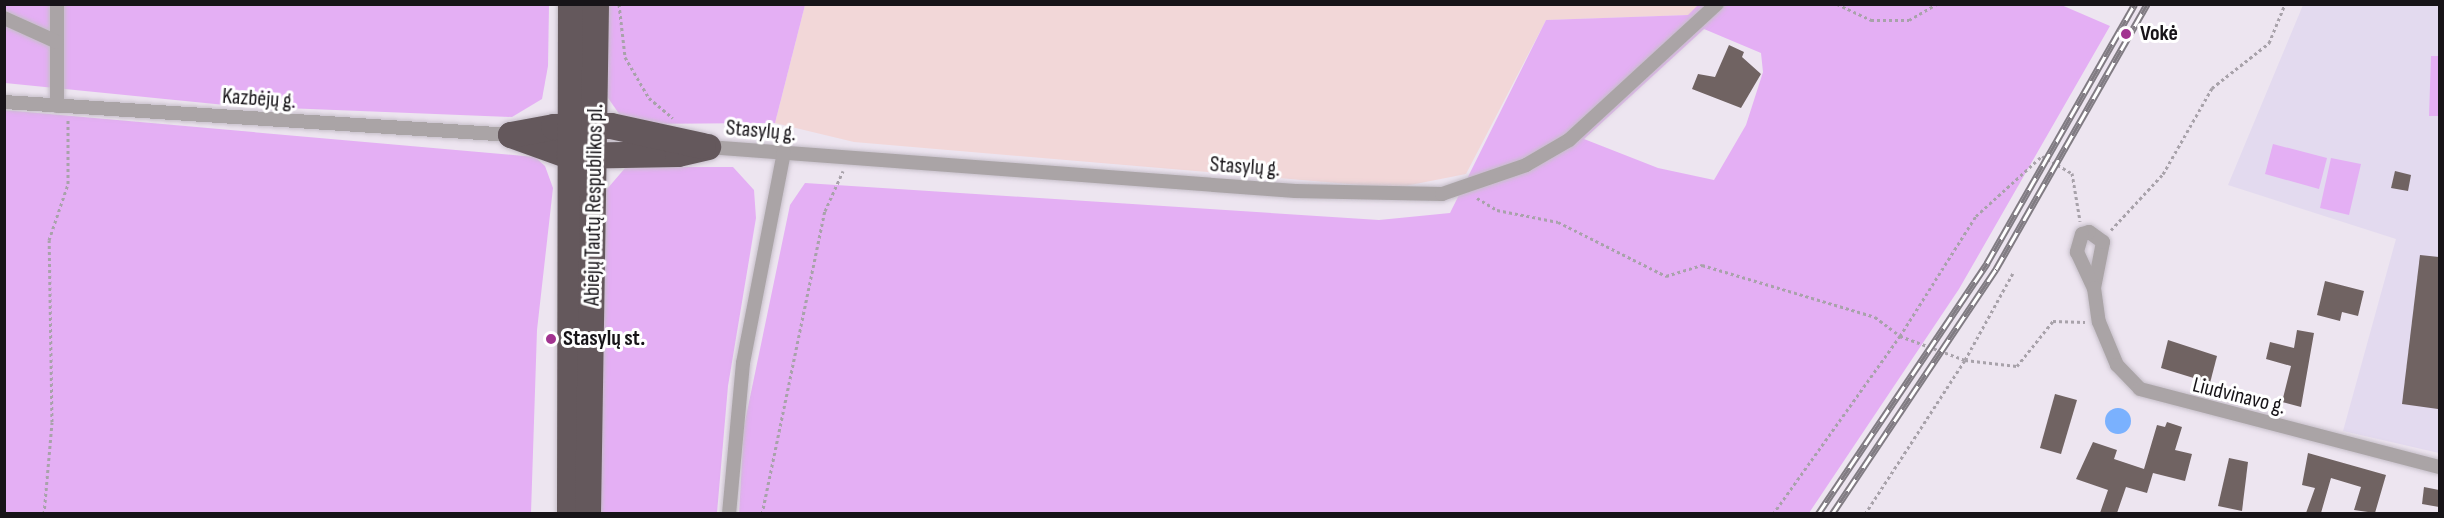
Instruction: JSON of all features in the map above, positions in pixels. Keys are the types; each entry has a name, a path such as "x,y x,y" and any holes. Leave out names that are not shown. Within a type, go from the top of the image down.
{"highway":[{"name":"Abiejų Tautų Respublikos pl.","path":"570,513 571,4"},
{"name":"Abiejų Tautų Respublikos pl.","path":"588,513 596,156 596,4"},
{"path":"511,135 570,126 596,126 679,138 708,147"},
{"path":"511,135 569,156 708,147"}],"street":[{"path":"57,4 57,42 63,106"},
{"name":"Stasylų g.","path":"708,147 845,160 1371,195 1462,189 1526,165 1569,140 1717,4"},
{"path":"4,18 57,42"},
{"name":"Kazbėjų g.","path":"4,102 511,135"},
{"path":"729,513 743,363 784,153"},
{"path":"2082,234 2089,232 2103,242"},
{"name":"Liudvinavo g.","path":"2082,234 2077,252 2094,288 2099,322 2117,365 2153,395 2439,467"},
{"name":"Liudvinavo g.","path":"2094,288 2103,242"}],"path":[{"path":"619,4 625,57 649,98 674,119 679,138"},
{"path":"1837,4 1871,20 1909,20 1937,4"},
{"path":"2103,242 2163,174 2212,88 2269,43 2285,4"},
{"path":"44,513 52,422 49,240 68,184 63,106"},
{"path":"1773,513 1900,336 1976,216 2042,156 2072,173 2082,234"},
{"path":"762,513 825,211 845,160"},
{"path":"1462,189 1497,210 1558,222 1666,276 1702,265 1875,317 1900,336 1965,360 2017,366 2053,321 2099,322"},
{"path":"1865,513 1965,360 2013,273"}],"shaded area":[{"path":"1699,4 2059,4 2110,26 1959,289 1809,513 739,514 744,426 790,205 805,183 1379,220 1450,213 1546,20 1688,15","holes":["1704,29 1761,53 1763,72 1746,125 1714,180 1658,168 1584,139"]},
{"path":"4,5 549,5 548,66 542,99 512,117 235,106 5,83"},
{"path":"605,5 805,5 775,123 641,124 622,118 606,95"},
{"path":"805,5 1699,5 1689,15 1546,20 1466,174 1395,188 854,142 775,123"},
{"path":"2303,5 2439,5 2439,453 2343,431 2396,239 2228,185"},
{"path":"2431,56 2439,56 2439,116 2429,116"},
{"path":"4,110 535,157 545,166 553,188 537,330 531,513 5,513"},
{"path":"2273,144 2327,158 2319,189 2265,174"},
{"path":"2331,158 2361,164 2349,215 2320,208"},
{"path":"626,167 733,167 754,190 756,218 728,386 717,513 599,514 601,196"}],"water":[{"path":"2118,408 2127,412 2131,421 2127,430 2118,434 2109,430 2105,421 2109,412"}],"building":[{"path":"1729,45 1744,52 1742,57 1761,74 1741,108 1692,89 1698,74 1715,77"},
{"path":"2395,171 2411,175 2408,191 2391,188"},
{"path":"2420,255 2439,257 2438,409 2402,404"},
{"path":"2325,281 2364,291 2358,316 2342,312 2340,321 2317,315"},
{"path":"2297,330 2314,333 2301,407 2282,402 2291,366 2266,359 2270,342 2294,348"},
{"path":"2168,340 2217,356 2210,383 2161,368"},
{"path":"2055,394 2077,400 2061,454 2040,448"},
{"path":"2167,422 2182,427 2175,450 2192,454 2185,481 2153,473 2147,493 2126,487 2117,513 2100,513 2108,490 2076,479 2093,442 2117,450 2114,459 2144,469 2157,425 2165,427"},
{"path":"2308,453 2386,475 2375,513 2354,510 2361,487 2331,478 2321,513 2306,513 2315,488 2302,485"},
{"path":"2229,458 2248,462 2242,511 2218,506"},
{"path":"2424,487 2439,490 2439,507 2422,504"}],"railway":[{"path":"1818,514 1987,263 2135,4"},
{"path":"1832,514 1996,269 2147,4"}],"place":[{"name":"Vokė","path":"2126,34"},
{"name":"Stasylų st.","path":"551,339"}]}
